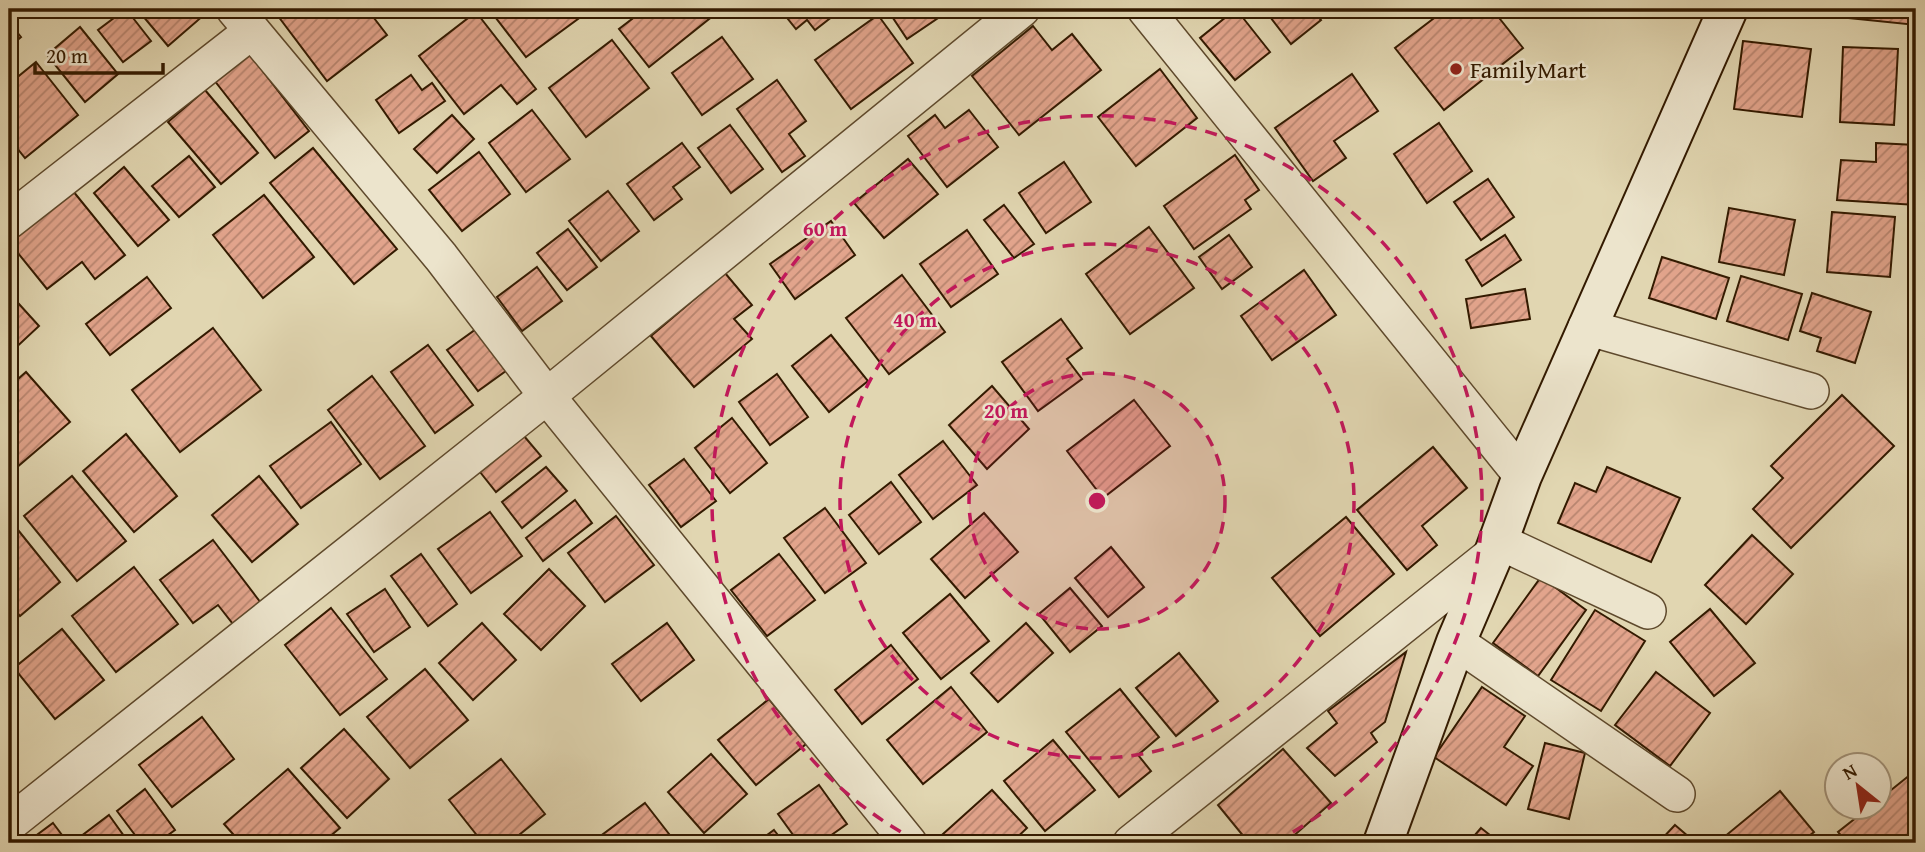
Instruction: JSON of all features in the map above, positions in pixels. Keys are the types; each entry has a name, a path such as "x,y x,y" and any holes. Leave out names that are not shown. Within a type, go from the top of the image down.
{"street":[{"path":"9,824 547,396 1022,9"},
{"path":"1145,9 1522,476"},
{"path":"1383,843 1522,476 1728,9"},
{"path":"9,221 243,20 441,257 547,396 909,843"},
{"path":"1586,327 1811,391"},
{"path":"1496,547 1648,611"},
{"path":"1131,843 1496,547"},
{"path":"1457,642 1677,794"}],"building":[{"path":"126,9 151,41 123,62 98,30"},
{"path":"137,9 199,9 204,15 168,46"},
{"path":"288,9 367,9 387,35 327,81 278,16"},
{"path":"489,9 577,9 582,16 526,57"},
{"path":"645,9 709,9 714,15 649,67 619,29"},
{"path":"780,9 842,9 815,30 807,20 796,29"},
{"path":"887,9 940,9 944,14 907,39"},
{"path":"1236,9 1270,52 1235,80 1200,38"},
{"path":"1264,9 1312,9 1321,20 1291,44"},
{"path":"1446,9 1492,9 1523,48 1444,110 1395,48"},
{"path":"1810,9 1916,9 1916,25 1810,14"},
{"path":"476,12 536,89 517,104 501,85 464,114 419,56"},
{"path":"878,15 913,63 851,109 815,60"},
{"path":"9,22 21,37 9,47"},
{"path":"1033,26 1052,50 1072,34 1101,70 1019,135 972,76"},
{"path":"80,27 118,74 85,102 47,55"},
{"path":"722,37 753,79 702,115 672,73"},
{"path":"612,40 649,88 586,137 549,88"},
{"path":"1743,41 1811,49 1802,117 1734,109"},
{"path":"1843,47 1898,49 1894,125 1840,122"},
{"path":"249,53 309,131 275,158 214,80"},
{"path":"36,62 78,115 25,158 9,138 9,84"},
{"path":"1160,69 1197,118 1136,166 1098,117"},
{"path":"1352,74 1378,111 1334,141 1346,158 1313,181 1275,128"},
{"path":"411,75 422,90 432,83 445,101 399,133 376,100"},
{"path":"777,80 806,121 789,134 805,156 782,172 737,109"},
{"path":"205,90 258,153 221,184 168,122"},
{"path":"532,110 570,159 526,192 489,143"},
{"path":"969,110 998,147 947,187 908,136 935,115 945,128"},
{"path":"452,115 474,139 437,173 414,149"},
{"path":"1439,123 1472,171 1427,203 1394,154"},
{"path":"730,125 763,169 731,193 698,148"},
{"path":"682,143 700,167 673,187 682,199 654,220 627,184"},
{"path":"1876,143 1916,145 1916,205 1837,200 1841,160 1876,162"},
{"path":"313,148 397,249 354,284 270,183"},
{"path":"479,152 510,194 462,231 429,190"},
{"path":"1235,155 1259,190 1245,200 1251,209 1194,249 1164,206"},
{"path":"189,156 215,187 179,217 152,186"},
{"path":"908,159 938,194 884,238 854,203"},
{"path":"1064,162 1091,202 1046,233 1019,193"},
{"path":"124,167 169,220 138,246 94,193"},
{"path":"1488,179 1514,217 1481,240 1454,202"},
{"path":"73,191 125,255 95,279 82,262 47,289 9,242"},
{"path":"608,191 639,231 601,261 569,221"},
{"path":"264,195 314,257 263,298 213,235"},
{"path":"1004,205 1034,244 1014,258 984,220"},
{"path":"1729,208 1795,220 1784,275 1719,262"},
{"path":"1832,212 1895,217 1890,277 1827,272"},
{"path":"831,221 855,255 795,299 770,264"},
{"path":"1149,227 1194,288 1130,334 1086,274"},
{"path":"568,229 597,267 567,290 537,253"},
{"path":"967,230 998,274 951,307 920,264"},
{"path":"1229,235 1252,267 1222,289 1199,257"},
{"path":"1505,235 1521,260 1482,286 1466,260"},
{"path":"1662,257 1729,278 1716,319 1649,298"},
{"path":"537,267 562,301 522,331 497,297"},
{"path":"1304,270 1336,315 1272,360 1241,316"},
{"path":"725,273 752,305 734,319 752,339 694,387 651,336"},
{"path":"902,275 945,332 889,374 846,318"},
{"path":"1741,276 1802,294 1788,340 1727,321"},
{"path":"147,277 171,308 110,355 86,324"},
{"path":"1525,289 1530,319 1471,328 1466,299"},
{"path":"9,293 39,326 9,354"},
{"path":"1812,293 1871,312 1855,363 1817,351 1821,338 1800,331"},
{"path":"1061,319 1082,348 1067,359 1082,379 1038,411 1002,362"},
{"path":"479,327 510,368 478,391 447,350"},
{"path":"213,328 261,390 180,452 132,390"},
{"path":"831,335 868,381 829,412 792,366"},
{"path":"428,345 473,405 435,433 391,372"},
{"path":"26,372 70,422 16,468 9,460 9,387"},
{"path":"777,374 808,417 770,445 739,402"},
{"path":"372,376 425,446 380,479 328,410"},
{"path":"992,386 1029,429 987,469 949,425"},
{"path":"1842,395 1894,446 1791,548 1753,509 1783,478 1771,466"},
{"path":"1134,400 1170,446 1103,498 1067,451"},
{"path":"732,418 767,463 730,493 695,448"},
{"path":"331,422 361,464 301,508 270,466"},
{"path":"126,434 177,496 134,532 83,471"},
{"path":"524,436 541,456 496,492 480,472"},
{"path":"943,441 977,485 933,519 899,475"},
{"path":"1433,447 1467,488 1422,526 1437,545 1407,570 1357,510"},
{"path":"684,459 716,501 681,527 649,485"},
{"path":"546,467 567,491 522,528 502,502"},
{"path":"1607,467 1680,498 1651,562 1558,523 1575,483 1596,492"},
{"path":"72,476 126,541 77,581 24,516"},
{"path":"259,476 298,524 252,562 212,515"},
{"path":"891,482 921,522 879,554 849,515"},
{"path":"575,500 592,523 543,561 526,538"},
{"path":"825,508 866,563 825,593 784,538"},
{"path":"490,512 522,556 471,593 438,549"},
{"path":"984,513 1018,552 965,598 931,559"},
{"path":"616,516 654,565 605,602 568,553"},
{"path":"1346,517 1394,574 1320,636 1272,578"},
{"path":"14,525 60,582 20,616 9,602 9,530"},
{"path":"1752,535 1793,574 1746,624 1705,585"},
{"path":"213,540 261,603 233,624 218,605 193,623 160,580"},
{"path":"1111,547 1144,587 1108,617 1075,578"},
{"path":"421,554 457,604 428,626 391,576"},
{"path":"779,554 815,600 767,636 731,590"},
{"path":"134,567 178,624 116,672 72,616"},
{"path":"549,569 585,606 541,650 504,614"},
{"path":"1541,577 1586,610 1538,676 1493,643"},
{"path":"1070,588 1102,626 1070,652 1039,614"},
{"path":"385,589 410,627 374,652 347,614"},
{"path":"950,594 989,641 941,679 903,633"},
{"path":"331,608 387,679 340,715 285,645"},
{"path":"1710,609 1755,663 1714,696 1670,642"},
{"path":"1595,610 1645,641 1601,711 1551,680"},
{"path":"482,623 516,660 473,700 439,663"},
{"path":"667,623 694,660 641,701 612,664"},
{"path":"1026,623 1053,653 998,702 971,673"},
{"path":"62,629 104,680 55,719 14,668"},
{"path":"891,645 918,679 862,724 835,690"},
{"path":"1406,652 1385,722 1371,733 1377,742 1335,776 1307,748 1337,723 1328,711"},
{"path":"1179,653 1218,701 1176,736 1136,688"},
{"path":"425,669 468,720 410,768 367,717"},
{"path":"1656,672 1710,713 1670,766 1615,725"},
{"path":"951,687 987,732 923,784 887,740"},
{"path":"1482,687 1525,716 1504,747 1533,766 1506,805 1434,757"},
{"path":"1120,689 1159,737 1138,755 1151,771 1119,797 1066,732"},
{"path":"769,699 806,744 756,785 718,740"},
{"path":"202,717 234,759 172,807 139,765"},
{"path":"344,729 389,779 347,818 301,768"},
{"path":"1053,740 1095,790 1045,831 1004,781"},
{"path":"1545,743 1585,753 1569,819 1528,809"},
{"path":"1283,749 1331,803 1290,839 1294,843 1249,843 1218,805"},
{"path":"711,754 747,794 704,833 668,792"},
{"path":"501,759 545,814 509,843 483,843 449,800"},
{"path":"288,769 340,828 322,843 241,843 224,824"},
{"path":"1916,770 1916,838 1910,843 1847,843 1838,832 1853,820 1894,820 1894,788"},
{"path":"819,785 847,824 820,843 799,843 778,814"},
{"path":"145,789 175,830 157,843 141,843 117,811"},
{"path":"992,790 1027,828 1011,843 933,843"},
{"path":"1780,791 1814,832 1800,843 1718,842"},
{"path":"645,803 676,843 591,843"},
{"path":"109,815 129,843 85,843 80,837"},
{"path":"53,823 68,843 26,843"},
{"path":"1675,825 1696,843 1658,843"},
{"path":"1481,828 1500,843 1468,843"},
{"path":"774,830 784,843 756,843"}],"place":[{"name":"FamilyMart","path":"1456,69"}]}
